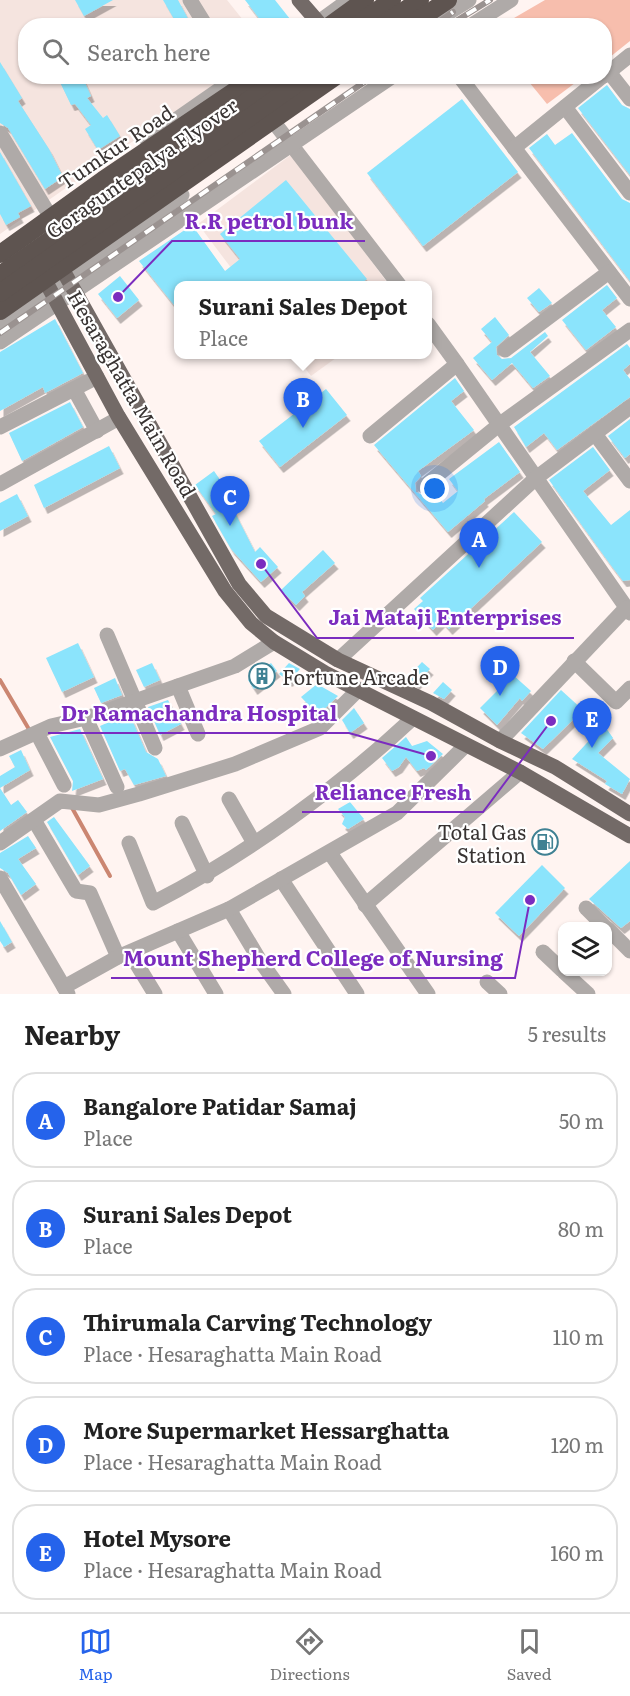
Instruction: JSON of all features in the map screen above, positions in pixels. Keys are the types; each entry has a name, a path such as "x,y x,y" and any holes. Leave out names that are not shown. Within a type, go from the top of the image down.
{"highway":[{"path":"331,18 364,0"},
{"path":"366,18 392,0"},
{"path":"393,18 420,0"},
{"path":"421,18 448,0"},
{"name":"Tumkur Road","path":"0,254 40,219 245,84"},
{"name":"Goraguntepalya Flyover","path":"0,275 272,84"},
{"name":"Goraguntepalya Flyover","path":"0,293 297,84"},
{"path":"0,311 64,273 275,124 326,84"}],"main road":[{"path":"299,0 315,18"},
{"name":"Hesaraghatta Main Road","path":"40,219 64,273 103,337 239,584 266,616 338,660 431,703 500,741 555,767 630,814"},
{"name":"Hesaraghatta Main Road","path":"18,236 47,284 119,418 225,591 251,623 274,642 325,673 520,772 630,836"}],"street":[{"path":"190,0 201,18"},
{"path":"327,18 349,0"},
{"path":"440,18 469,0"},
{"path":"483,18 511,0"},
{"path":"612,70 630,56"},
{"path":"612,81 630,99"},
{"path":"0,133 40,219 228,84"},
{"path":"336,84 275,124 396,281"},
{"path":"0,342 381,84"},
{"path":"465,84 630,299"},
{"path":"514,148 594,84"},
{"path":"565,107 630,193"},
{"path":"0,244 18,236"},
{"path":"505,351 609,272"},
{"path":"0,323 47,284"},
{"path":"432,330 500,424 628,611 574,661 500,741"},
{"path":"424,486 500,424 630,330"},
{"path":"370,436 457,364"},
{"path":"0,427 97,377"},
{"path":"74,388 97,431"},
{"path":"338,660 536,478 630,407"},
{"path":"0,484 119,418"},
{"path":"595,434 630,481"},
{"path":"107,635 155,748"},
{"path":"0,749 37,733 235,666 274,642"},
{"path":"574,661 615,702 630,688"},
{"path":"178,686 198,734"},
{"path":"0,843 60,801 99,805 235,764 320,728 359,689"},
{"path":"86,718 117,787"},
{"path":"129,843 153,903 207,876 254,843 372,756 412,718"},
{"path":"37,733 64,785"},
{"path":"0,878 66,991 124,955 229,909 397,813 465,746"},
{"path":"365,905 520,772"},
{"path":"229,799 254,843"},
{"path":"34,820 76,891 90,893 124,955 155,994"},
{"path":"182,824 207,876"},
{"path":"330,853 428,994"},
{"path":"281,879 357,994"},
{"path":"586,908 600,922"},
{"path":"229,909 259,959 284,994"},
{"path":"178,931 216,994"},
{"path":"612,934 630,951"},
{"path":"543,952 558,966"},
{"path":"568,976 588,994"},
{"path":"487,982 500,994"}],"shaded area":[{"path":"0,0 227,0 241,18 18,18 18,84 215,84 0,234"},
{"path":"545,0 630,0 630,41 612,55 612,18 514,18"},
{"path":"531,84 574,84 547,104"},
{"path":"292,154 386,281 241,281 198,224"},
{"path":"298,359 334,359 311,376"}],"building":[{"path":"75,0 113,0 84,16"},
{"path":"163,0 178,0 188,18 173,18"},
{"path":"245,0 275,0 289,18 259,18"},
{"path":"0,62 22,98 18,101 49,149 63,177 45,189 8,128 0,123"},
{"path":"61,84 86,84 91,96 87,98 103,118 107,115 120,136 98,150 85,129 91,125 75,104 71,105"},
{"path":"607,85 622,105 630,109 630,175 578,108"},
{"path":"462,99 518,172 423,246 367,173"},
{"path":"572,133 622,199 630,203 630,281 529,148 547,134 555,145"},
{"path":"0,152 31,206 18,213 20,217 6,225 0,214"},
{"path":"286,180 367,279 364,281 174,281 174,305 139,261 192,225 225,271 240,259 220,234"},
{"path":"120,276 139,300 117,318 98,294"},
{"path":"607,285 617,298 602,310 616,327 586,350 562,320"},
{"path":"539,288 552,303 539,312 527,298"},
{"path":"495,317 509,335 496,347 497,355 502,359 511,358 545,332 548,336 530,352 550,376 533,388 512,363 492,380 473,358 492,342 481,329"},
{"path":"55,319 83,373 45,393 43,387 0,411 0,352"},
{"path":"627,344 630,348 630,364 623,370 630,379 630,397 557,450 544,433 526,447 514,427"},
{"path":"455,378 464,391 451,401 474,430 418,471 421,476 415,483 416,492 425,496 433,491 443,503 458,491 449,479 499,442 520,472 484,499 485,501 448,532 374,445"},
{"path":"326,389 347,415 280,467 259,441"},
{"path":"70,402 83,427 22,461 9,433"},
{"path":"630,419 630,454 625,458 608,436"},
{"path":"109,446 120,468 44,508 34,485"},
{"path":"593,447 610,470 583,491 611,525 630,510 630,580 623,581 549,480"},
{"path":"214,471 234,500 230,503 255,552 260,547 278,567 261,582 231,549 212,516 216,514 195,485"},
{"path":"17,494 28,516 0,531 0,503"},
{"path":"514,512 542,542 449,629 442,621 433,630 414,609 423,601 420,598"},
{"path":"323,550 335,563 302,592 305,596 296,605 281,590"},
{"path":"78,643 94,677 62,692 46,658"},
{"path":"422,662 430,669 416,684 408,677"},
{"path":"152,663 160,680 144,687 136,670"},
{"name":"Fortune Arcade","path":"271,663 277,671 254,689 248,680"},
{"path":"289,663 300,669 289,681 279,674"},
{"path":"513,675 531,691 522,701 520,698 497,725 480,708"},
{"path":"115,678 122,695 101,703 94,688"},
{"path":"443,682 452,690 444,699 433,693"},
{"path":"317,684 338,696 318,715 301,697"},
{"path":"561,690 583,710 543,749 521,733"},
{"path":"168,700 181,724 160,735 148,707"},
{"path":"354,708 364,723 350,733 342,720"},
{"path":"129,713 146,752 158,759 166,776 134,785 125,769 120,771 100,726"},
{"path":"606,728 613,738 598,753 630,779 622,794 605,784 607,781 572,759 598,731 603,733"},
{"path":"80,729 103,779 72,791 73,781 50,737"},
{"path":"406,737 412,746 427,741 443,754 426,770 424,768 417,771 406,757 399,767 392,771 382,758"},
{"path":"21,750 30,770 0,788 0,776 15,767 9,756"},
{"path":"0,788 11,805 18,800 27,812 0,831"},
{"path":"350,802 364,819 348,829 342,824 345,817 338,809"},
{"path":"54,817 90,866 78,875 47,822"},
{"path":"28,836 36,848 18,859 36,884 21,895 8,873 0,868 0,853"},
{"path":"630,861 630,921 621,928 589,899"},
{"path":"542,865 565,888 519,936 495,913"},
{"path":"0,921 12,942 4,947 0,941"}],"waterway":[{"path":"0,680 30,731"},
{"path":"71,806 110,876"}],"railway":[{"path":"461,18 490,0"},
{"path":"444,18 453,12"},
{"path":"0,333 361,84"}],"place":[{"name":"R.R petrol bunk","path":"118,297"},
{"name":"Surani Sales Depot","path":"303,428"},
{"name":"Thirumala Carving Technology","path":"230,526"},
{"name":"Jai Mataji Enterprises","path":"261,564"},
{"name":"Bangalore Patidar Samaj","path":"479,568"},
{"name":"Fortune Arcade","path":"262,676"},
{"name":"More Supermarket Hessarghatta","path":"500,696"},
{"name":"Reliance Fresh","path":"551,721"},
{"name":"Hotel Mysore","path":"592,748"},
{"name":"Dr Ramachandra Hospital","path":"431,756"},
{"name":"Total Gas Station","path":"545,842"},
{"name":"Mount Shepherd College of Nursing","path":"530,900"}]}
